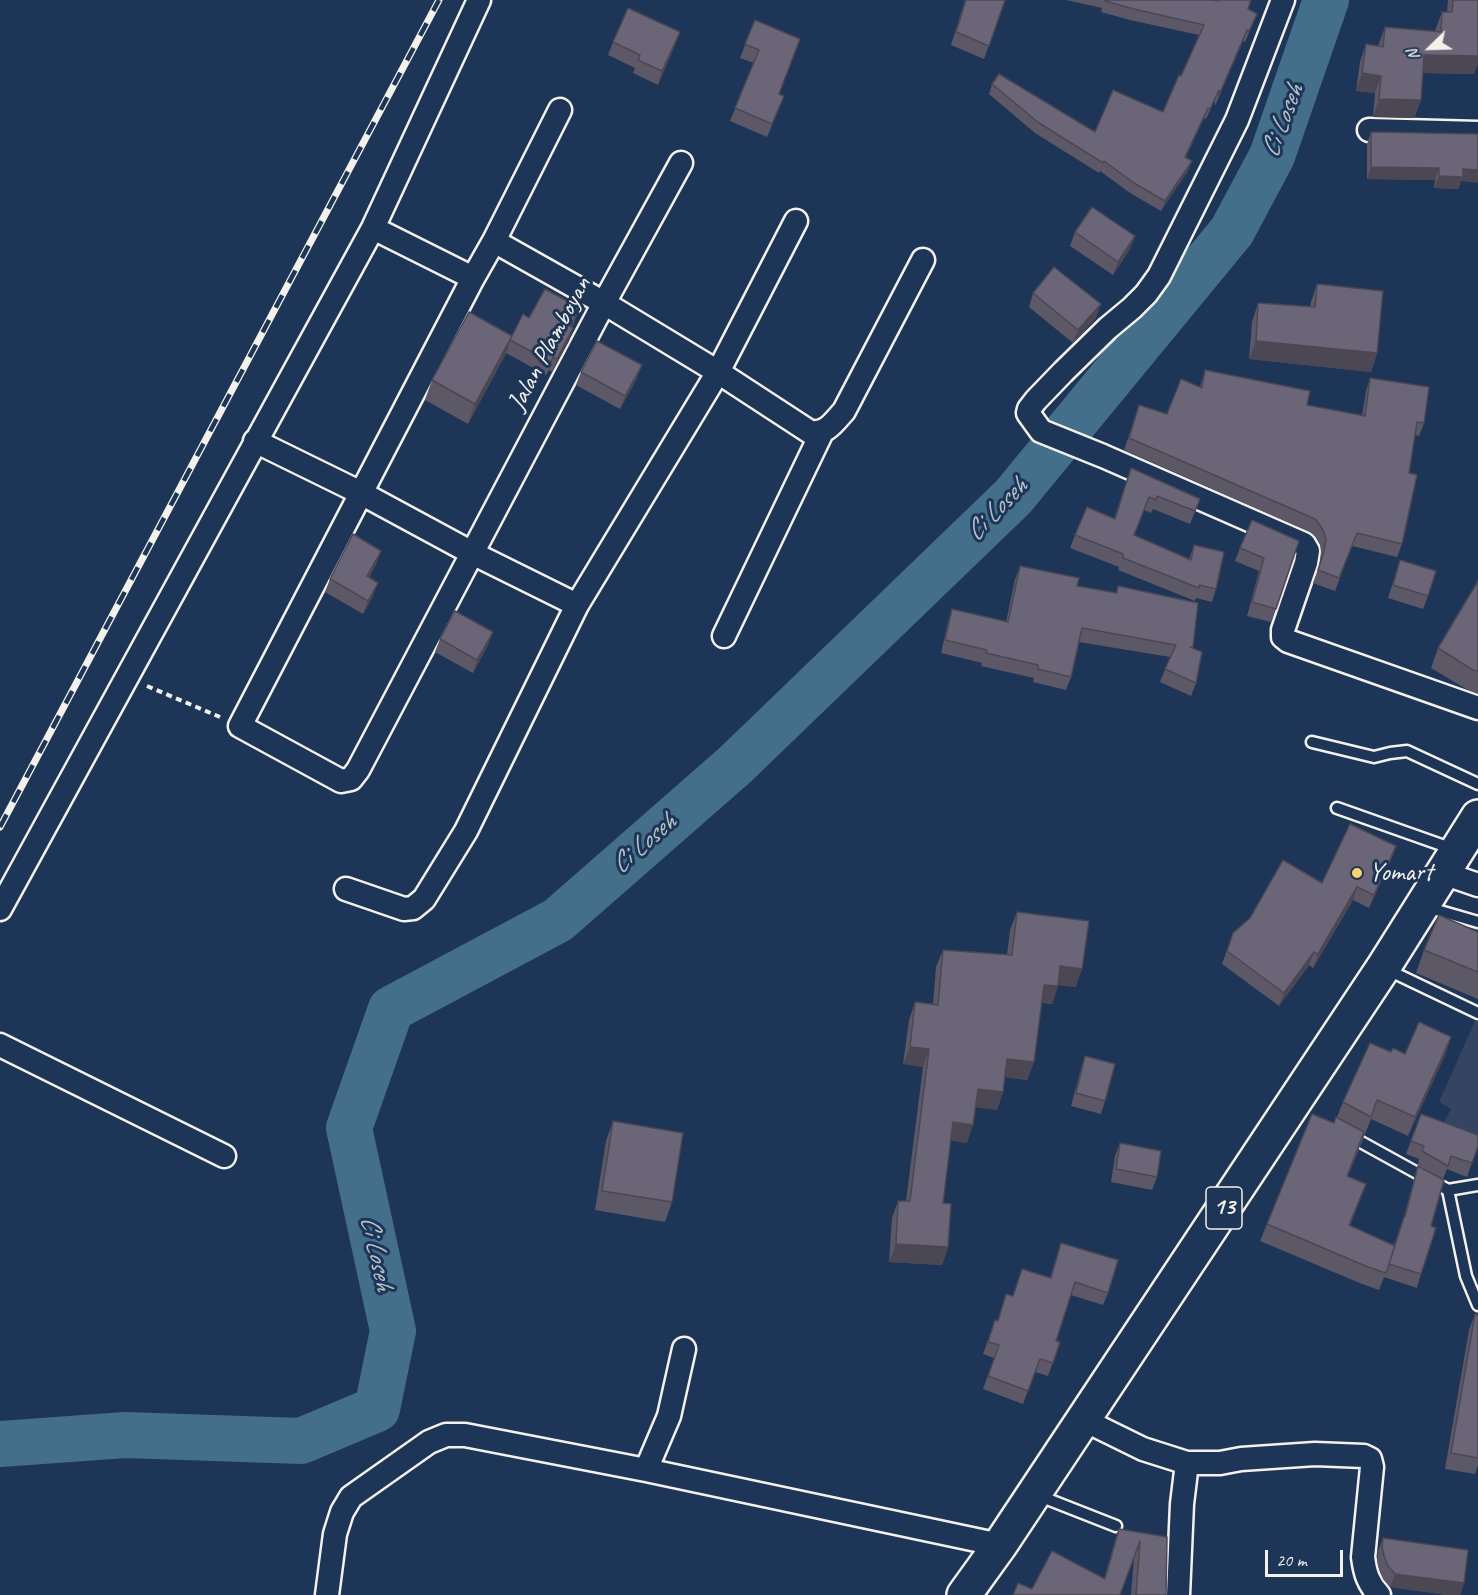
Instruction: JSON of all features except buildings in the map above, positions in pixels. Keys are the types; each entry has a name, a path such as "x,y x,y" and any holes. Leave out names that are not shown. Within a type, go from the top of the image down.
{"highway":[{"name":"13","path":"964,1595 1296,1107 1478,817"}],"street":[{"path":"0,909 373,228 479,0"},
{"path":"1283,0 1237,120 1159,276 1132,308 1074,360 1036,400 1028,413 1041,431 1304,544 1308,551 1306,563 1283,630 1283,636 1288,641 1478,708"},
{"path":"240,726 494,241 560,110"},
{"path":"1369,130 1478,133"},
{"name":"Jalan Plamboyan","path":"240,726 341,782 351,779 358,770 604,303 681,163"},
{"path":"346,889 404,909 413,908 424,900 465,831 577,605 718,372 796,221"},
{"path":"373,228 473,278"},
{"path":"494,241 604,303 718,372 810,432 822,432 828,429 844,411 923,260"},
{"path":"724,636 822,432"},
{"path":"255,441 577,605"},
{"path":"1450,862 1478,885"},
{"path":"0,1045 224,1156"},
{"path":"646,1470 669,1416 684,1349"},
{"path":"1084,1420 1143,1449 1187,1463 1220,1463 1241,1459 1315,1454 1364,1456 1370,1459 1372,1467 1363,1557 1368,1581 1379,1595"},
{"path":"327,1595 335,1534 342,1512 351,1497 429,1442 446,1435 465,1435 646,1470 1000,1545"},
{"path":"1178,1595 1182,1504 1187,1463"}],"lane":[{"path":"1312,742 1374,757 1407,751 1478,784"},
{"path":"1336,808 1450,862"},
{"path":"1423,906 1478,922"},
{"path":"1383,968 1478,1013"},
{"path":"1336,1128 1448,1190 1478,1185"},
{"path":"1448,1190 1466,1276 1478,1305"},
{"path":"1034,1494 1116,1526"}],"path":[{"path":"127,677 240,726"}],"shaded area":[{"path":"1478,1014 1478,1138 1440,1129 1451,1109 1439,1102"}],"waterway":[{"name":"Ci Loseh","path":"0,1444 125,1435 301,1441 377,1409 393,1331 349,1128 391,1009 558,920 735,765 1013,497 1232,231 1272,156 1326,0"}],"railway":[{"path":"0,827 439,0"}],"place":[{"name":"Yomart","path":"1357,873"}]}
